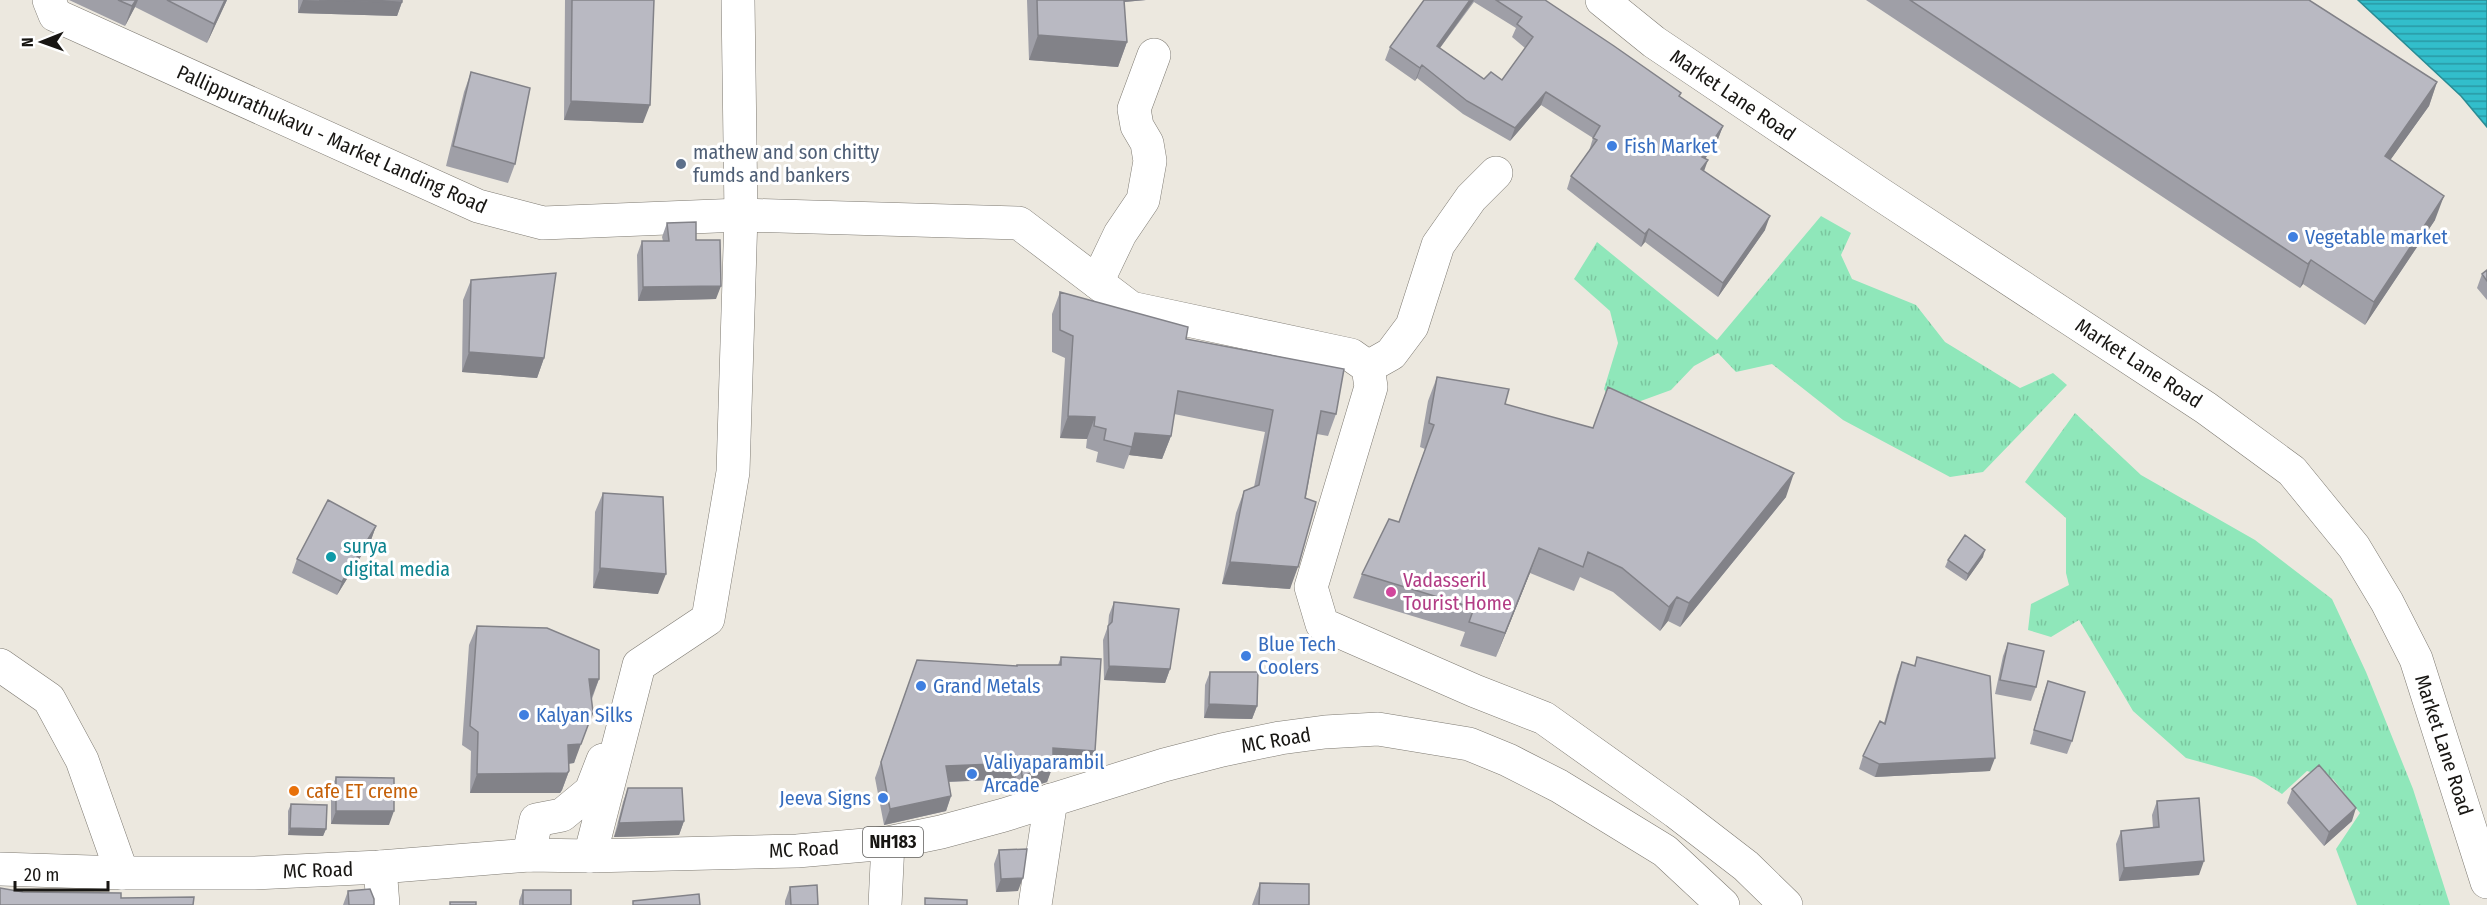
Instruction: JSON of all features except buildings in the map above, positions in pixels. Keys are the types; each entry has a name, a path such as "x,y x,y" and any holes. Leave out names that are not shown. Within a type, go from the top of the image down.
{"main road":[{"name":"Pallippurathukavu - Market Landing Road","path":"49,0 55,15 478,206 543,223 741,215 1019,223 1131,308 1351,355 1368,367"},
{"path":"590,856 639,665 708,619 733,472 741,215 738,0"},
{"name":"Market Lane Road","path":"1602,0 1654,42 2206,408 2292,471 2354,547 2387,602 2416,659 2487,882"},
{"path":"1097,282 1120,234 1143,200 1150,161 1147,143 1137,126 1134,109 1154,55"},
{"path":"1496,173 1471,198 1438,245 1412,326 1390,354 1368,367 1371,387 1311,587 1322,624 1475,691 1544,718 1738,859 1785,905"},
{"path":"0,665 49,699 82,760 122,873"},
{"path":"529,855 536,820 562,815 591,791 624,697 615,682"},
{"name":"MC Road","path":"0,869 122,873 254,873 380,867 529,855 590,856 797,851 888,843 941,832 1164,765 1280,738 1325,732 1378,729 1469,744 1508,760 1559,786 1665,851 1723,905"},
{"path":"1035,905 1051,800"},
{"path":"885,905 888,843"},
{"path":"380,867 383,905"}],"green space":[{"path":"1821,216 1851,233 1841,255 1852,279 1916,305 1945,342 2020,388 2053,373 2067,385 1983,472 1950,477 1843,420 1772,364 1736,372 1718,353 1694,366 1671,390 1616,410 1604,389 1618,343 1610,311 1574,279 1597,242 1717,340"},
{"path":"2075,413 2141,475 2255,540 2332,599 2366,672 2413,789 2450,905 2357,905 2336,849 2360,813 2333,779 2307,771 2282,794 2255,777 2186,758 2133,711 2079,620 2051,637 2028,630 2031,604 2069,585 2066,573 2066,518 2025,482"}],"water":[{"path":"2358,0 2487,0 2487,127 2461,96"}],"place":[{"name":"Fish Market","path":"1612,146"},
{"name":"mathew and son chitty fumds and bankers","path":"681,164"},
{"name":"Vegetable market","path":"2293,237"},
{"name":"surya digital media","path":"331,557"},
{"name":"Vadasseril Tourist Home","path":"1391,592"},
{"name":"Blue Tech Coolers","path":"1246,656"},
{"name":"Grand Metals","path":"921,686"},
{"name":"Kalyan Silks","path":"524,715"},
{"name":"Valiyaparambil Arcade","path":"972,774"},
{"name":"cafe ET creme","path":"294,791"},
{"name":"Jeeva Signs","path":"883,798"}]}
